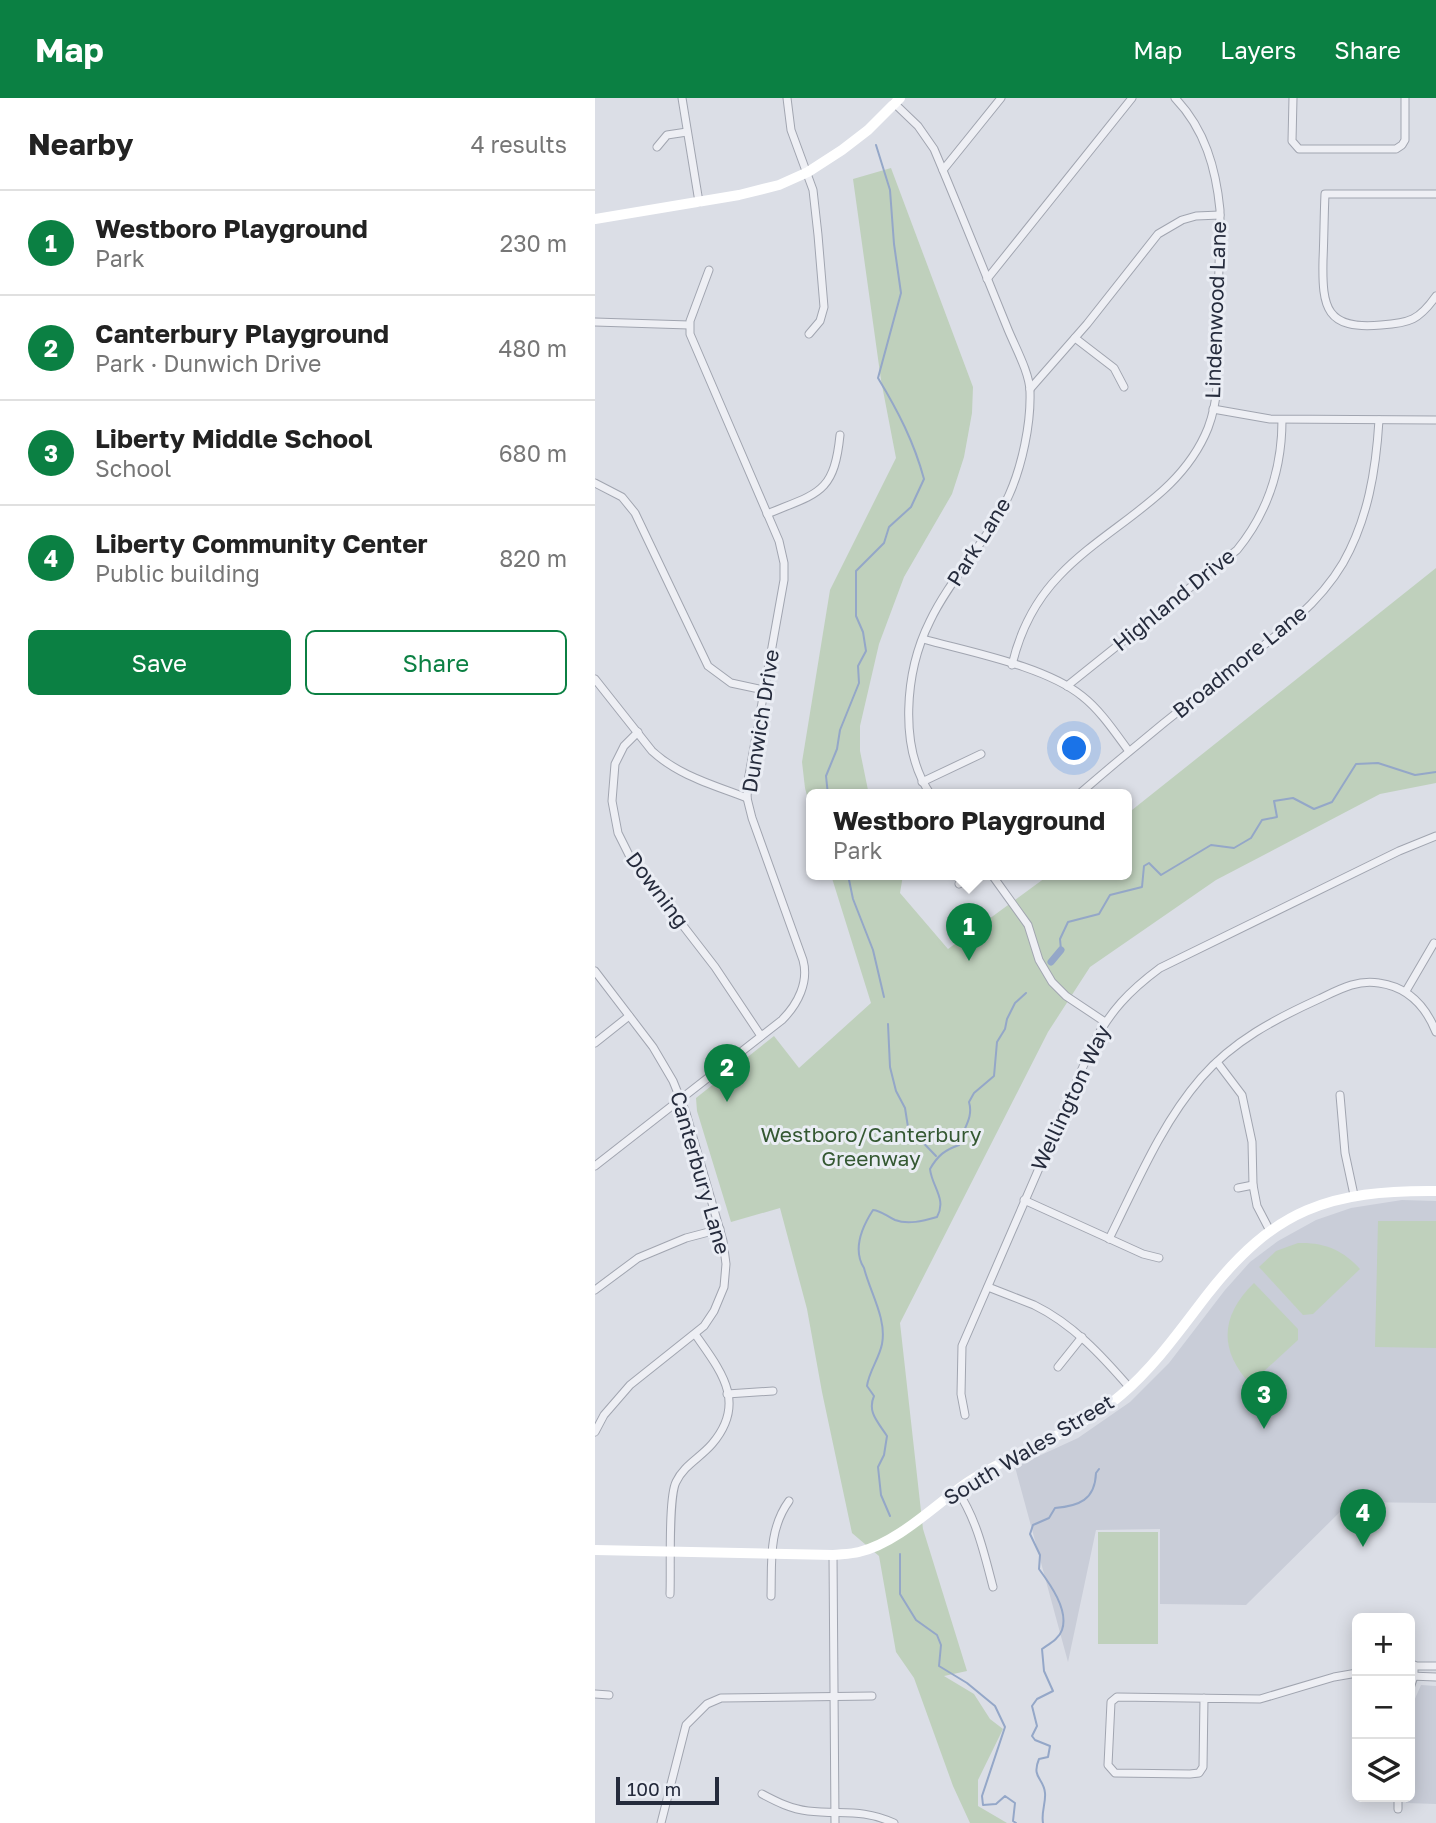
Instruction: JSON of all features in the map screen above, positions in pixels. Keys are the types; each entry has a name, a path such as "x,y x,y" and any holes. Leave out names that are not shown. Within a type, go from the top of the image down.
{"street":[{"path":"682,98 699,202"},
{"path":"787,98 791,130 813,190 818,235 824,307 820,321 809,334"},
{"path":"943,170 1001,98"},
{"path":"987,279 1132,98"},
{"name":"Lindenwood Lane","path":"1012,665 1027,621 1048,589 1069,566 1155,499 1181,474 1200,444 1213,409 1219,364 1220,215 1215,176 1205,141 1175,98"},
{"path":"1293,98 1292,141 1299,149 1397,149 1405,140 1405,98"},
{"path":"595,219 699,202 779,185 808,172 868,130 897,101"},
{"name":"Park Lane","path":"897,101 934,149 1030,389 1027,435 1009,495 976,552 929,621 912,681 909,726 911,750 927,789"},
{"path":"657,147 667,135 687,132"},
{"path":"1436,194 1325,194 1323,285 1326,304 1333,315 1345,323 1359,327 1408,322 1418,316 1436,296"},
{"path":"1030,389 1075,338 1158,234 1182,220 1196,216 1220,215"},
{"path":"595,322 689,325 709,270"},
{"name":"Dunwich Drive","path":"595,1166 782,1020 793,1007 803,986 806,969 747,798 784,571 779,541 691,339 689,325"},
{"path":"1075,338 1114,368 1124,387"},
{"path":"1213,409 1282,420 1436,420"},
{"name":"Highland Drive","path":"1067,686 1237,550 1257,523 1273,488 1280,456 1282,420"},
{"name":"Broadmore Lane","path":"1085,789 1128,750 1300,616 1331,580 1352,547 1364,517 1377,453 1379,420"},
{"path":"767,514 813,495 827,484 835,468 840,435"},
{"path":"595,483 622,497 635,513 708,666 731,683 765,690"},
{"path":"923,639 1012,665 1067,686 1097,710 1128,750"},
{"path":"595,679 652,751 675,769 747,798"},
{"name":"Downing","path":"638,732 624,746 615,764 612,801 618,833 630,857 715,967 761,1036"},
{"path":"922,782 981,754"},
{"name":"Wellington Way","path":"965,1415 961,1394 962,1346 1024,1200 1105,1022 1115,1007 1147,976 1160,968 1399,851 1436,836"},
{"path":"959,884 965,880"},
{"path":"996,880 1028,925 1039,960 1052,982 1066,996 1105,1022"},
{"path":"1406,991 1434,943"},
{"name":"Canterbury Lane","path":"595,971 666,1067 681,1100 725,1253 724,1287 714,1311 695,1334 630,1385 604,1415 595,1432"},
{"path":"1109,1239 1167,1125 1200,1078 1232,1047 1276,1018 1355,983 1379,983 1406,991 1429,1014 1436,1032"},
{"path":"595,1043 629,1016"},
{"path":"1217,1062 1242,1095 1251,1142 1257,1206 1270,1231"},
{"path":"1340,1095 1345,1153 1354,1195"},
{"path":"1238,1188 1254,1185"},
{"name":"South Wales Street","path":"595,1550 833,1555 859,1553 888,1540 957,1490 1008,1458 1082,1423 1129,1387 1173,1342 1207,1295 1243,1254 1270,1231 1309,1209 1354,1195 1380,1191 1436,1191"},
{"path":"1024,1200 1143,1254 1159,1258"},
{"path":"595,1290 638,1258 686,1238 720,1229"},
{"path":"988,1287 1035,1306 1062,1322 1082,1337 1129,1387"},
{"path":"670,1594 674,1484 689,1463 712,1445 729,1410 725,1380 718,1365 695,1334"},
{"path":"1058,1367 1082,1337"},
{"path":"727,1394 773,1391"},
{"path":"957,1490 976,1525 993,1587"},
{"path":"771,1597 772,1538 779,1514 789,1501"},
{"path":"833,1555 835,1823"},
{"path":"1415,1665 1436,1666"},
{"path":"1204,1698 1203,1767 1199,1773 1115,1773 1108,1765 1111,1702 1117,1697 1204,1698 1260,1699 1352,1674"},
{"path":"1415,1676 1436,1677"},
{"path":"595,1695 609,1695"},
{"path":"661,1823 686,1725 707,1704 721,1698 872,1696"},
{"path":"762,1794 798,1809 868,1813 894,1823"},
{"path":"1398,1802 1398,1809"}],"shaded area":[{"path":"1402,1200 1436,1201 1436,1503 1350,1502 1246,1605 1160,1604 1160,1529 1096,1530 1068,1662 1015,1467 1078,1438 1130,1402 1169,1363 1250,1262 1278,1241 1316,1220 1351,1208"},
{"path":"1421,1685 1436,1686 1436,1804 1406,1803 1415,1802 1415,1699"}],"green space":[{"path":"891,168 973,387 972,413 964,457 952,494 904,577 879,644 860,726 860,751 868,789 806,789 806,792 802,762 830,590 896,458 881,380 853,179"},
{"name":"Westboro/Canterbury Greenway","path":"1436,568 1436,783 1380,794 1216,880 1090,967 1048,1032 900,1323 923,1529 967,1671 944,1676 974,1694 990,1719 1003,1729 978,1780 978,1806 1007,1823 970,1823 953,1786 914,1678 896,1652 879,1556 852,1533 807,1309 780,1208 731,1222 697,1111 696,1098 774,1036 799,1068 871,1003 833,880 902,880 900,893 948,949 1042,880 1132,880 1132,810"},
{"path":"1378,1221 1436,1221 1436,1348 1375,1347"},
{"path":"1298,1243 1332,1248 1360,1269 1313,1314 1303,1315 1259,1267 1276,1251"},
{"path":"1254,1283 1298,1329 1298,1340 1250,1384 1232,1358 1228,1332 1235,1307"},
{"path":"1098,1532 1158,1532 1158,1644 1098,1644"}],"waterway":[{"path":"827,789 826,776 837,749 840,730 859,683 858,666 866,651 863,632 856,616 856,571 884,543 889,527 911,507 924,479 905,427 878,378 901,293 890,190 876,145"},
{"path":"1061,950 1060,939 1068,922 1099,914 1110,895 1142,887 1144,866 1149,863 1161,875 1211,845 1234,848 1251,838 1262,820 1277,817 1274,801 1293,798 1314,809 1332,802 1356,764 1378,763 1415,775 1436,772"},
{"path":"849,880 853,899 873,950 884,997"},
{"path":"1051,962 1061,950"},
{"path":"890,1516 881,1495 878,1467 884,1455 887,1436 874,1417 874,1396 867,1386 882,1344 882,1325 860,1261 860,1238 873,1210 905,1222 937,1217 940,1199 930,1169 942,1154 959,1145 969,1119 969,1102 974,1093 994,1076 997,1042 1015,1003 1026,993"},
{"path":"888,1024 890,1067 896,1091 905,1108 908,1127 936,1156"},
{"path":"1043,1823 1045,1793 1036,1770 1039,1759 1048,1757 1050,1746 1032,1736 1037,1726 1032,1706 1037,1699 1053,1691 1044,1671 1042,1649 1059,1636 1063,1614 1057,1598 1039,1569 1040,1555 1030,1534 1033,1525 1049,1518 1055,1508 1084,1500 1093,1490 1099,1469"},
{"path":"900,1554 900,1594 916,1620 937,1635 941,1645 939,1666 967,1683 995,1706 1005,1727 982,1796 983,1805 996,1804 1005,1796 1015,1803 1013,1821 1016,1823"}],"place":[{"name":"Westboro Playground","path":"969,961"},
{"name":"Canterbury Playground","path":"727,1102"},
{"name":"Liberty Middle School","path":"1264,1429"},
{"name":"Liberty Community Center","path":"1363,1547"}]}
